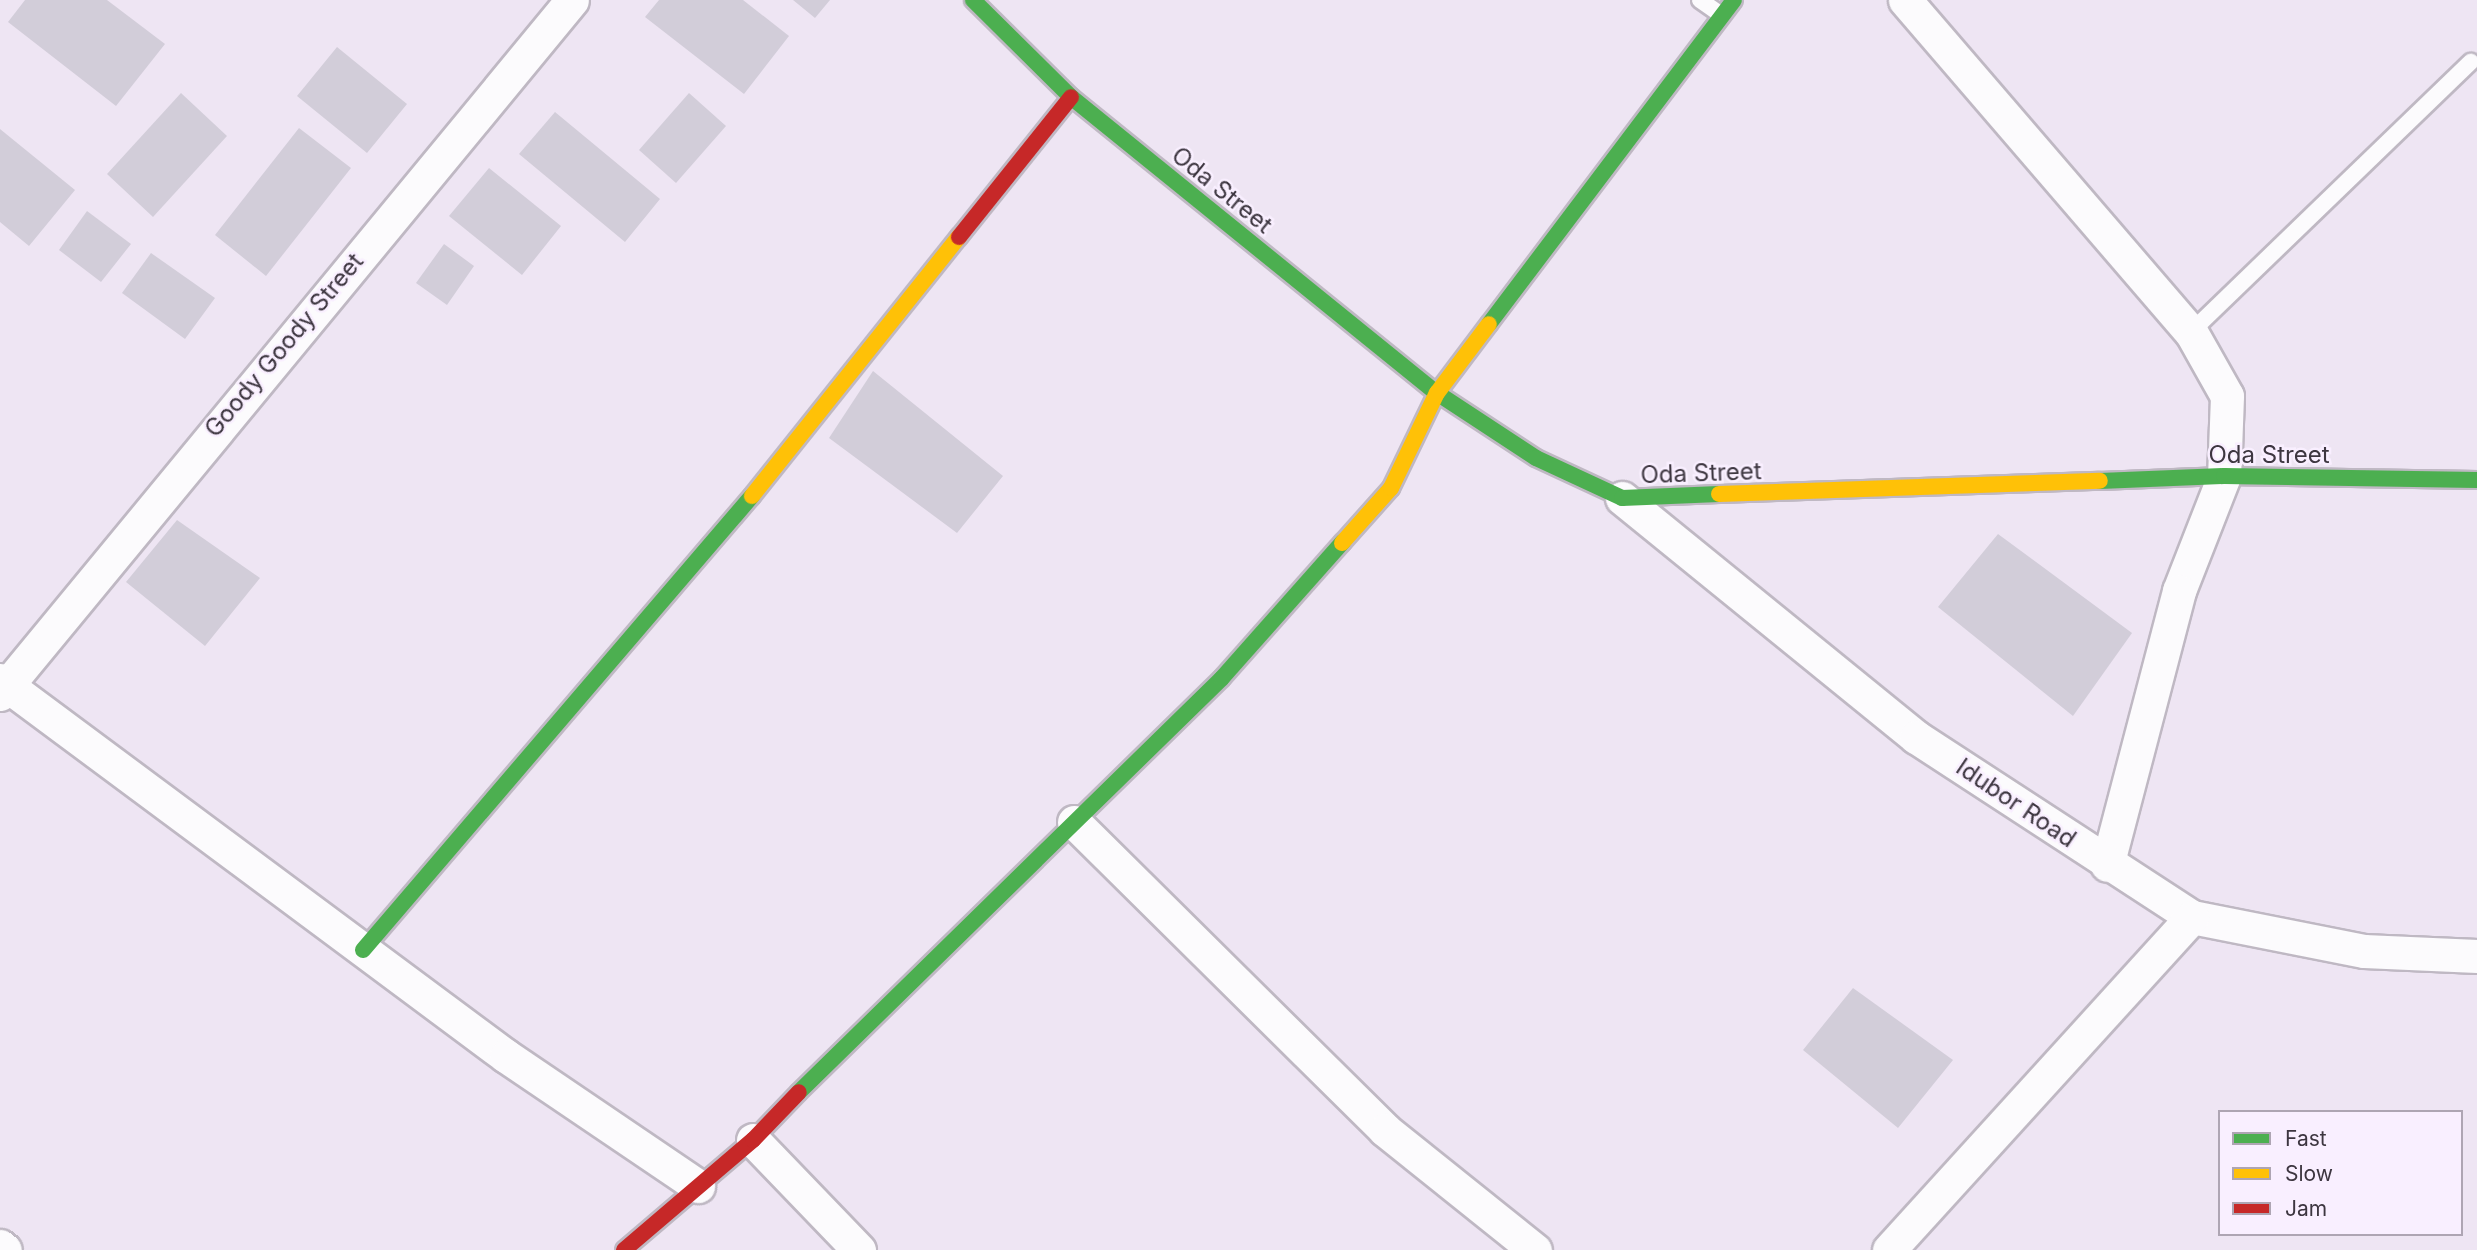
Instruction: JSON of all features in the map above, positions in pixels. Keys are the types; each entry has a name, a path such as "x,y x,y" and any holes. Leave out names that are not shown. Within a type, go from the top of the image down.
{"street":[{"name":"Goody Goody Street","path":"2,686 572,0"},
{"name":"Oda Street","path":"973,0 1071,97 1437,393 1536,458 1622,498 2224,476 2477,480"},
{"path":"624,1250 753,1140 1222,678 1391,488 1437,393 1720,14 1734,0"},
{"path":"1905,0 2191,332 2227,396 2224,476 2179,591 2107,865"},
{"path":"363,950 744,506 1071,97"},
{"name":"Idubor Road","path":"1622,498 1916,737 2107,865 2192,917 2364,951 2477,956"},
{"path":"2,686 506,1056 698,1186"},
{"path":"1074,822 1385,1130 1535,1250"},
{"path":"1889,1250 2192,917"},
{"path":"753,1140 859,1250"},
{"path":"0,1246 5,1250"}],"lane":[{"path":"1700,0 1720,14"},
{"path":"2191,332 2471,62"}],"building":[{"path":"25,0 107,0 165,44 116,106 8,22"},
{"path":"659,0 743,0 789,36 744,94 645,17"},
{"path":"793,0 830,0 815,18"},
{"path":"337,47 407,104 367,153 297,96"},
{"path":"181,93 227,136 153,217 107,174"},
{"path":"689,93 726,126 676,183 639,150"},
{"path":"555,112 660,199 625,242 519,154"},
{"path":"299,128 351,168 266,276 215,235"},
{"path":"0,129 75,190 29,246 0,222"},
{"path":"489,168 561,226 522,275 449,216"},
{"path":"87,211 131,244 101,282 59,250"},
{"path":"444,244 474,266 447,305 416,283"},
{"path":"151,253 215,298 185,339 122,293"},
{"path":"873,371 1003,476 957,533 829,438"},
{"path":"177,520 260,578 205,646 126,582"},
{"path":"1998,534 2132,633 2073,716 1938,607"},
{"path":"1853,988 1953,1060 1898,1128 1803,1050"}],"traffic: fast":[{"path":"973,0 1071,97 1437,393 1536,458 1622,498 1719,494"},
{"path":"1489,324 1734,0"},
{"path":"2100,481 2224,476 2477,480"},
{"path":"363,950 752,496"},
{"path":"799,1092 1222,678 1342,543"}],"traffic: slow":[{"path":"752,496 959,237"},
{"path":"1342,543 1391,488 1437,393 1489,324"},
{"path":"1719,494 2100,481"}],"traffic: jam":[{"path":"959,237 1071,97"},
{"path":"624,1250 753,1140 799,1092"}]}
